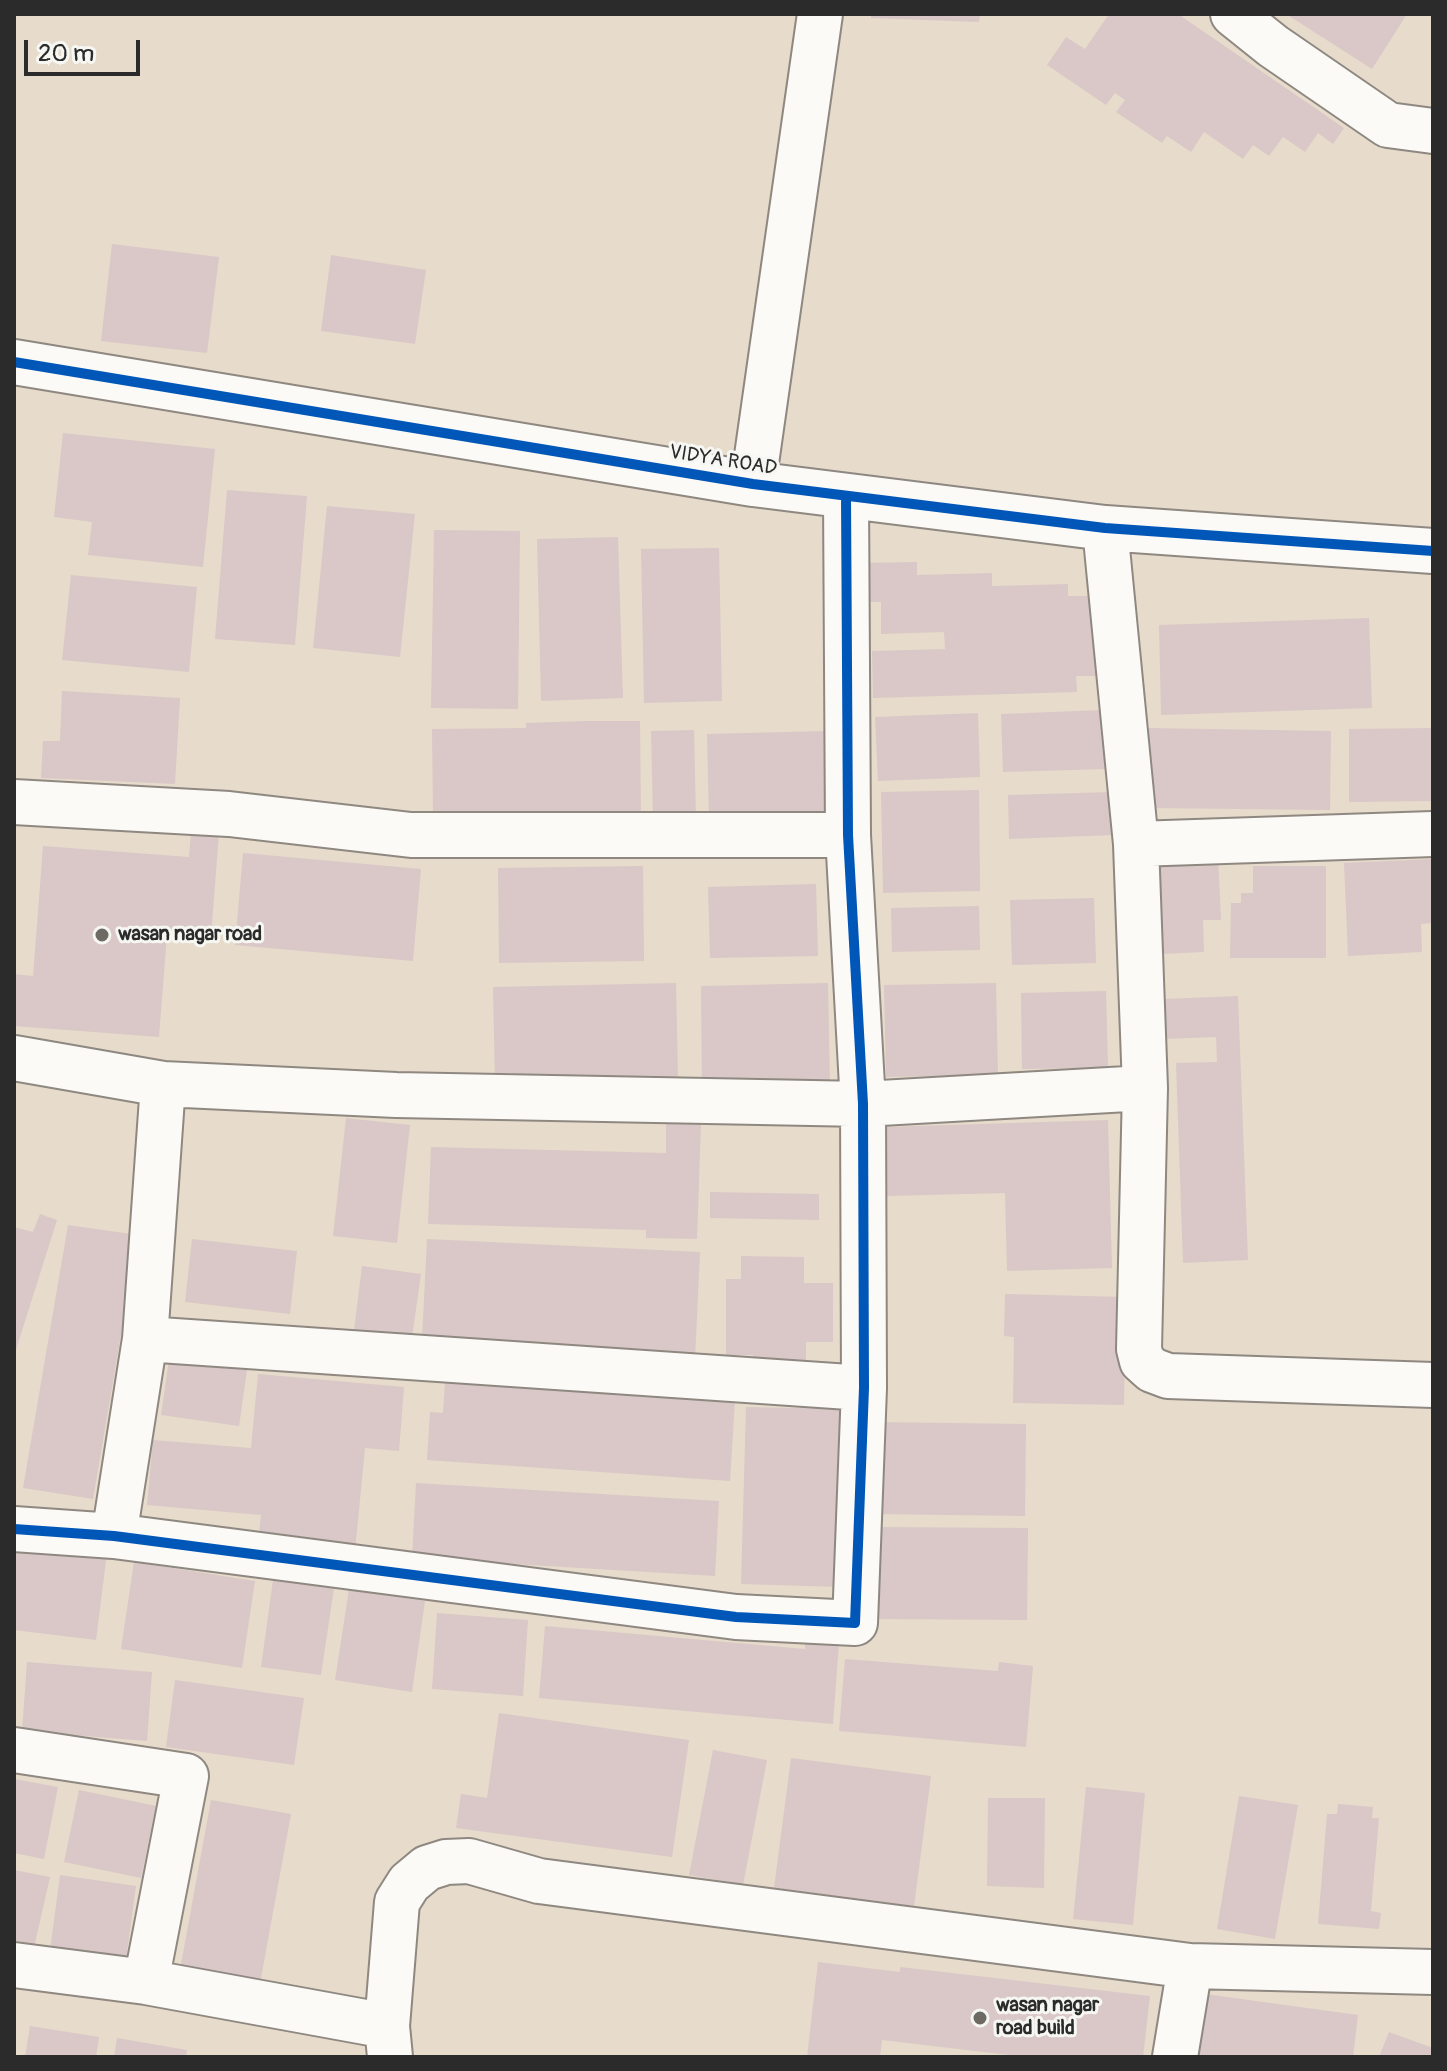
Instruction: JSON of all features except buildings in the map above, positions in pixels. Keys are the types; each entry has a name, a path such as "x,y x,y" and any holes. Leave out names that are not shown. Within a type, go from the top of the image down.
{"street":[{"path":"753,484 820,14"},
{"path":"1233,14 1273,46 1388,125 1433,131"},
{"name":"VIDYA ROAD","path":"14,366 753,484 1105,528 1433,551"},
{"path":"14,1529 114,1536 736,1617 855,1623 864,1388 863,1104 848,835 846,496"},
{"path":"1105,528 1136,844 1145,1088 1139,1349 1142,1361 1152,1370 1168,1376 1433,1385"},
{"path":"14,802 229,814 411,835 848,835"},
{"path":"1136,844 1433,834"},
{"path":"14,1058 163,1084 396,1095 863,1104 1145,1088"},
{"path":"114,1536 145,1339 163,1084"},
{"path":"145,1339 864,1388"},
{"path":"14,1750 186,1776 146,1982"},
{"path":"14,1965 146,1982 388,2042 397,1902 409,1883 427,1868 446,1862 469,1861 539,1881 1190,1966 1433,1972"},
{"path":"1175,2057 1190,1966"}],"cycle path":[{"path":"14,362 753,484 1105,528 1433,551"},
{"path":"14,1529 114,1536 736,1617 855,1623 864,1388 863,1104 848,835 846,496"}],"place":[{"name":"wasan nagar road","path":"102,935"},
{"name":"wasan nagar road build","path":"980,2018"}]}
